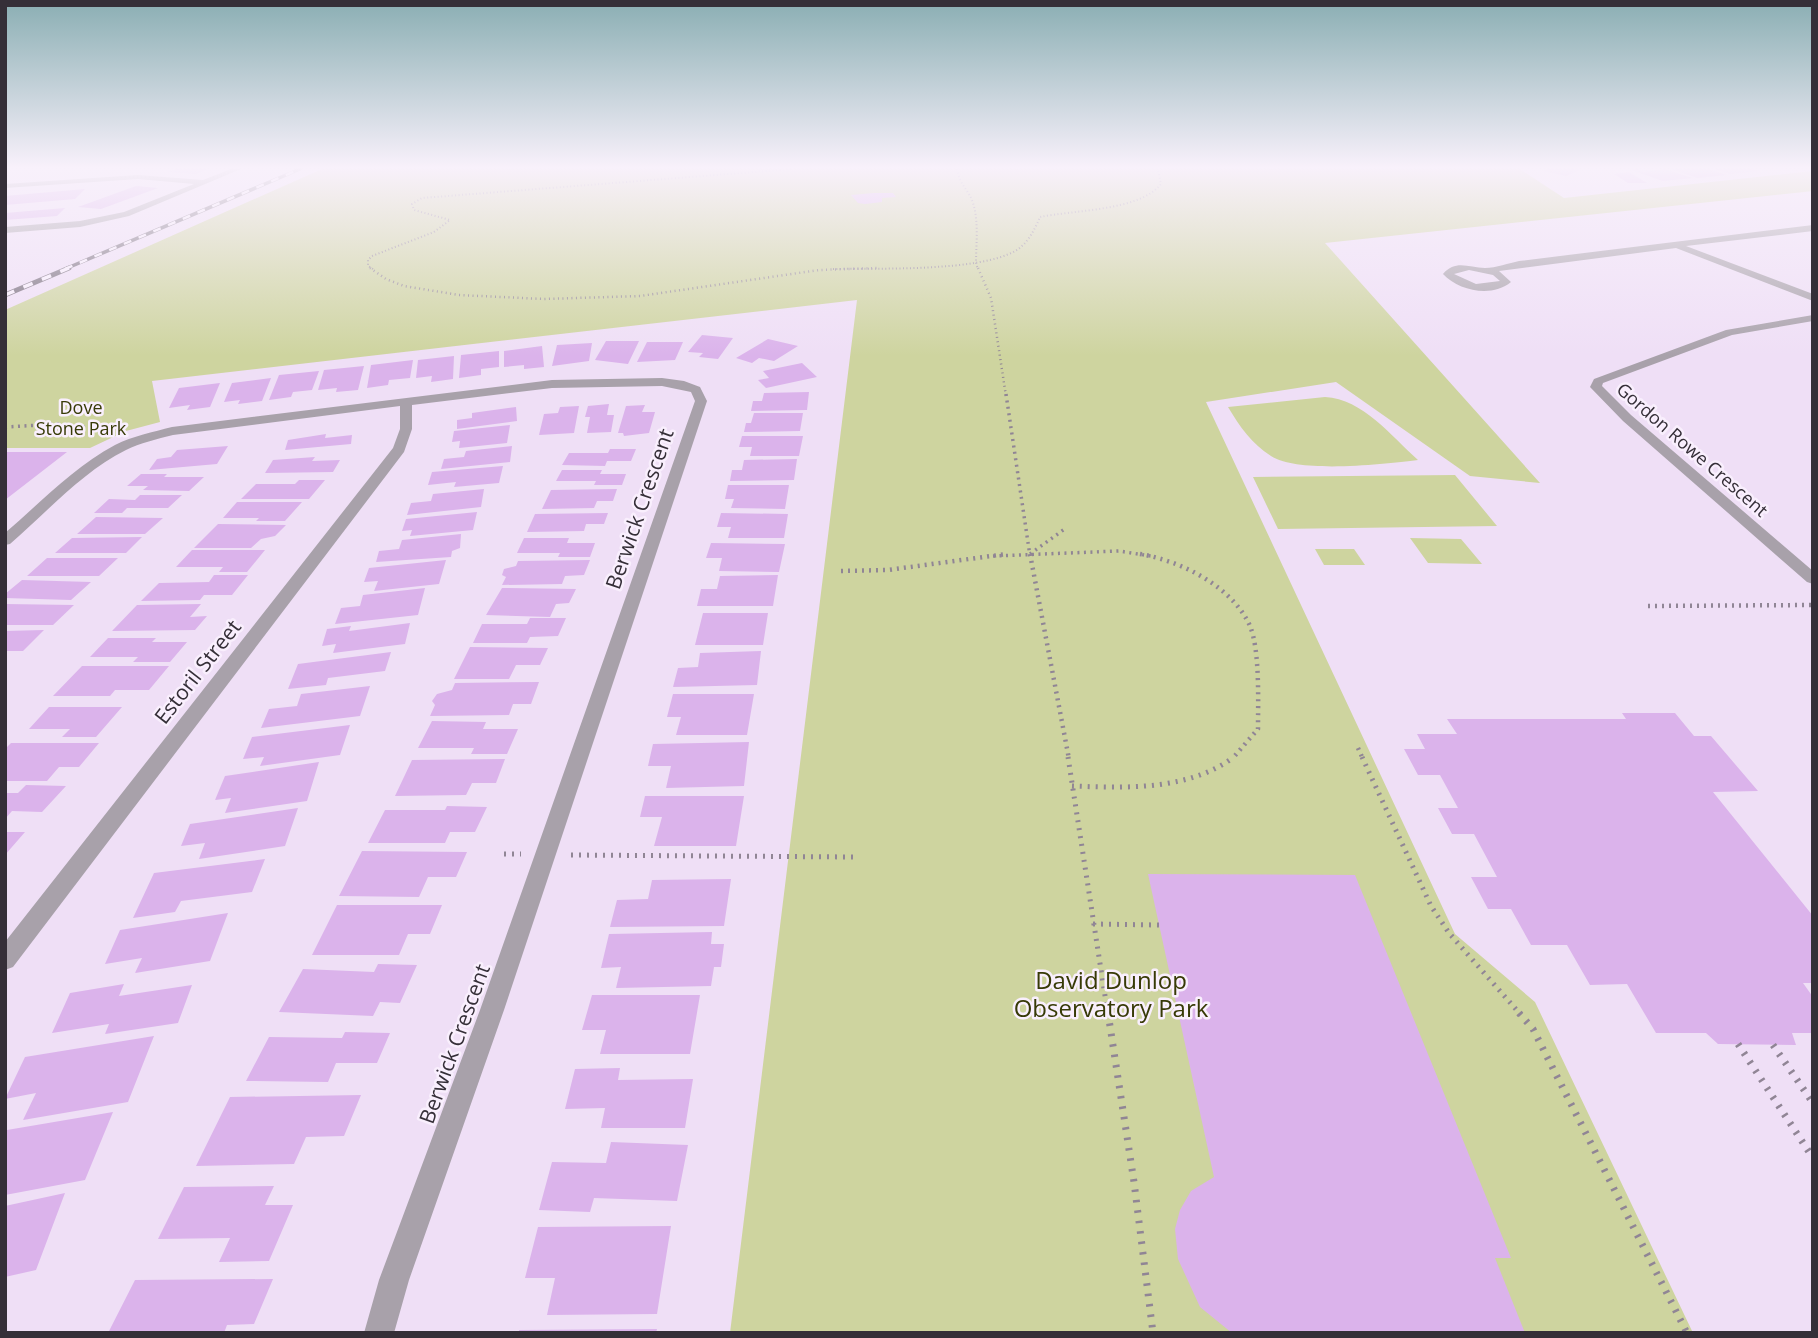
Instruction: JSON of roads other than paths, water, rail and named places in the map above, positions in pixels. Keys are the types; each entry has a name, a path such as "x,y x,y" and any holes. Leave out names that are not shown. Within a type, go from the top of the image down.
{"street":[{"path":"1488,270 1502,276 1506,282 1491,287 1473,286 1456,281 1448,274 1452,269 1460,268 1488,270 1793,231"},
{"path":"1676,246 1813,298"},
{"name":"Gordon Rowe Crescent","path":"1813,318 1730,332 1598,381 1597,387 1620,411 1813,579"},
{"name":"Berwick Crescent","path":"5,541 95,464 141,439 172,431 552,384 662,382 684,385 696,390 701,401 546,854 394,1280 379,1333"},
{"name":"Estoril Street","path":"5,960 399,449 406,429 406,403"}],"railway":[{"path":"65,269 153,231"},
{"path":"5,295 69,268"}],"park label":[{"name":"Dove Stone Park","path":"81,418"},
{"name":"David Dunlop Observatory Park","path":"1111,995"}]}
